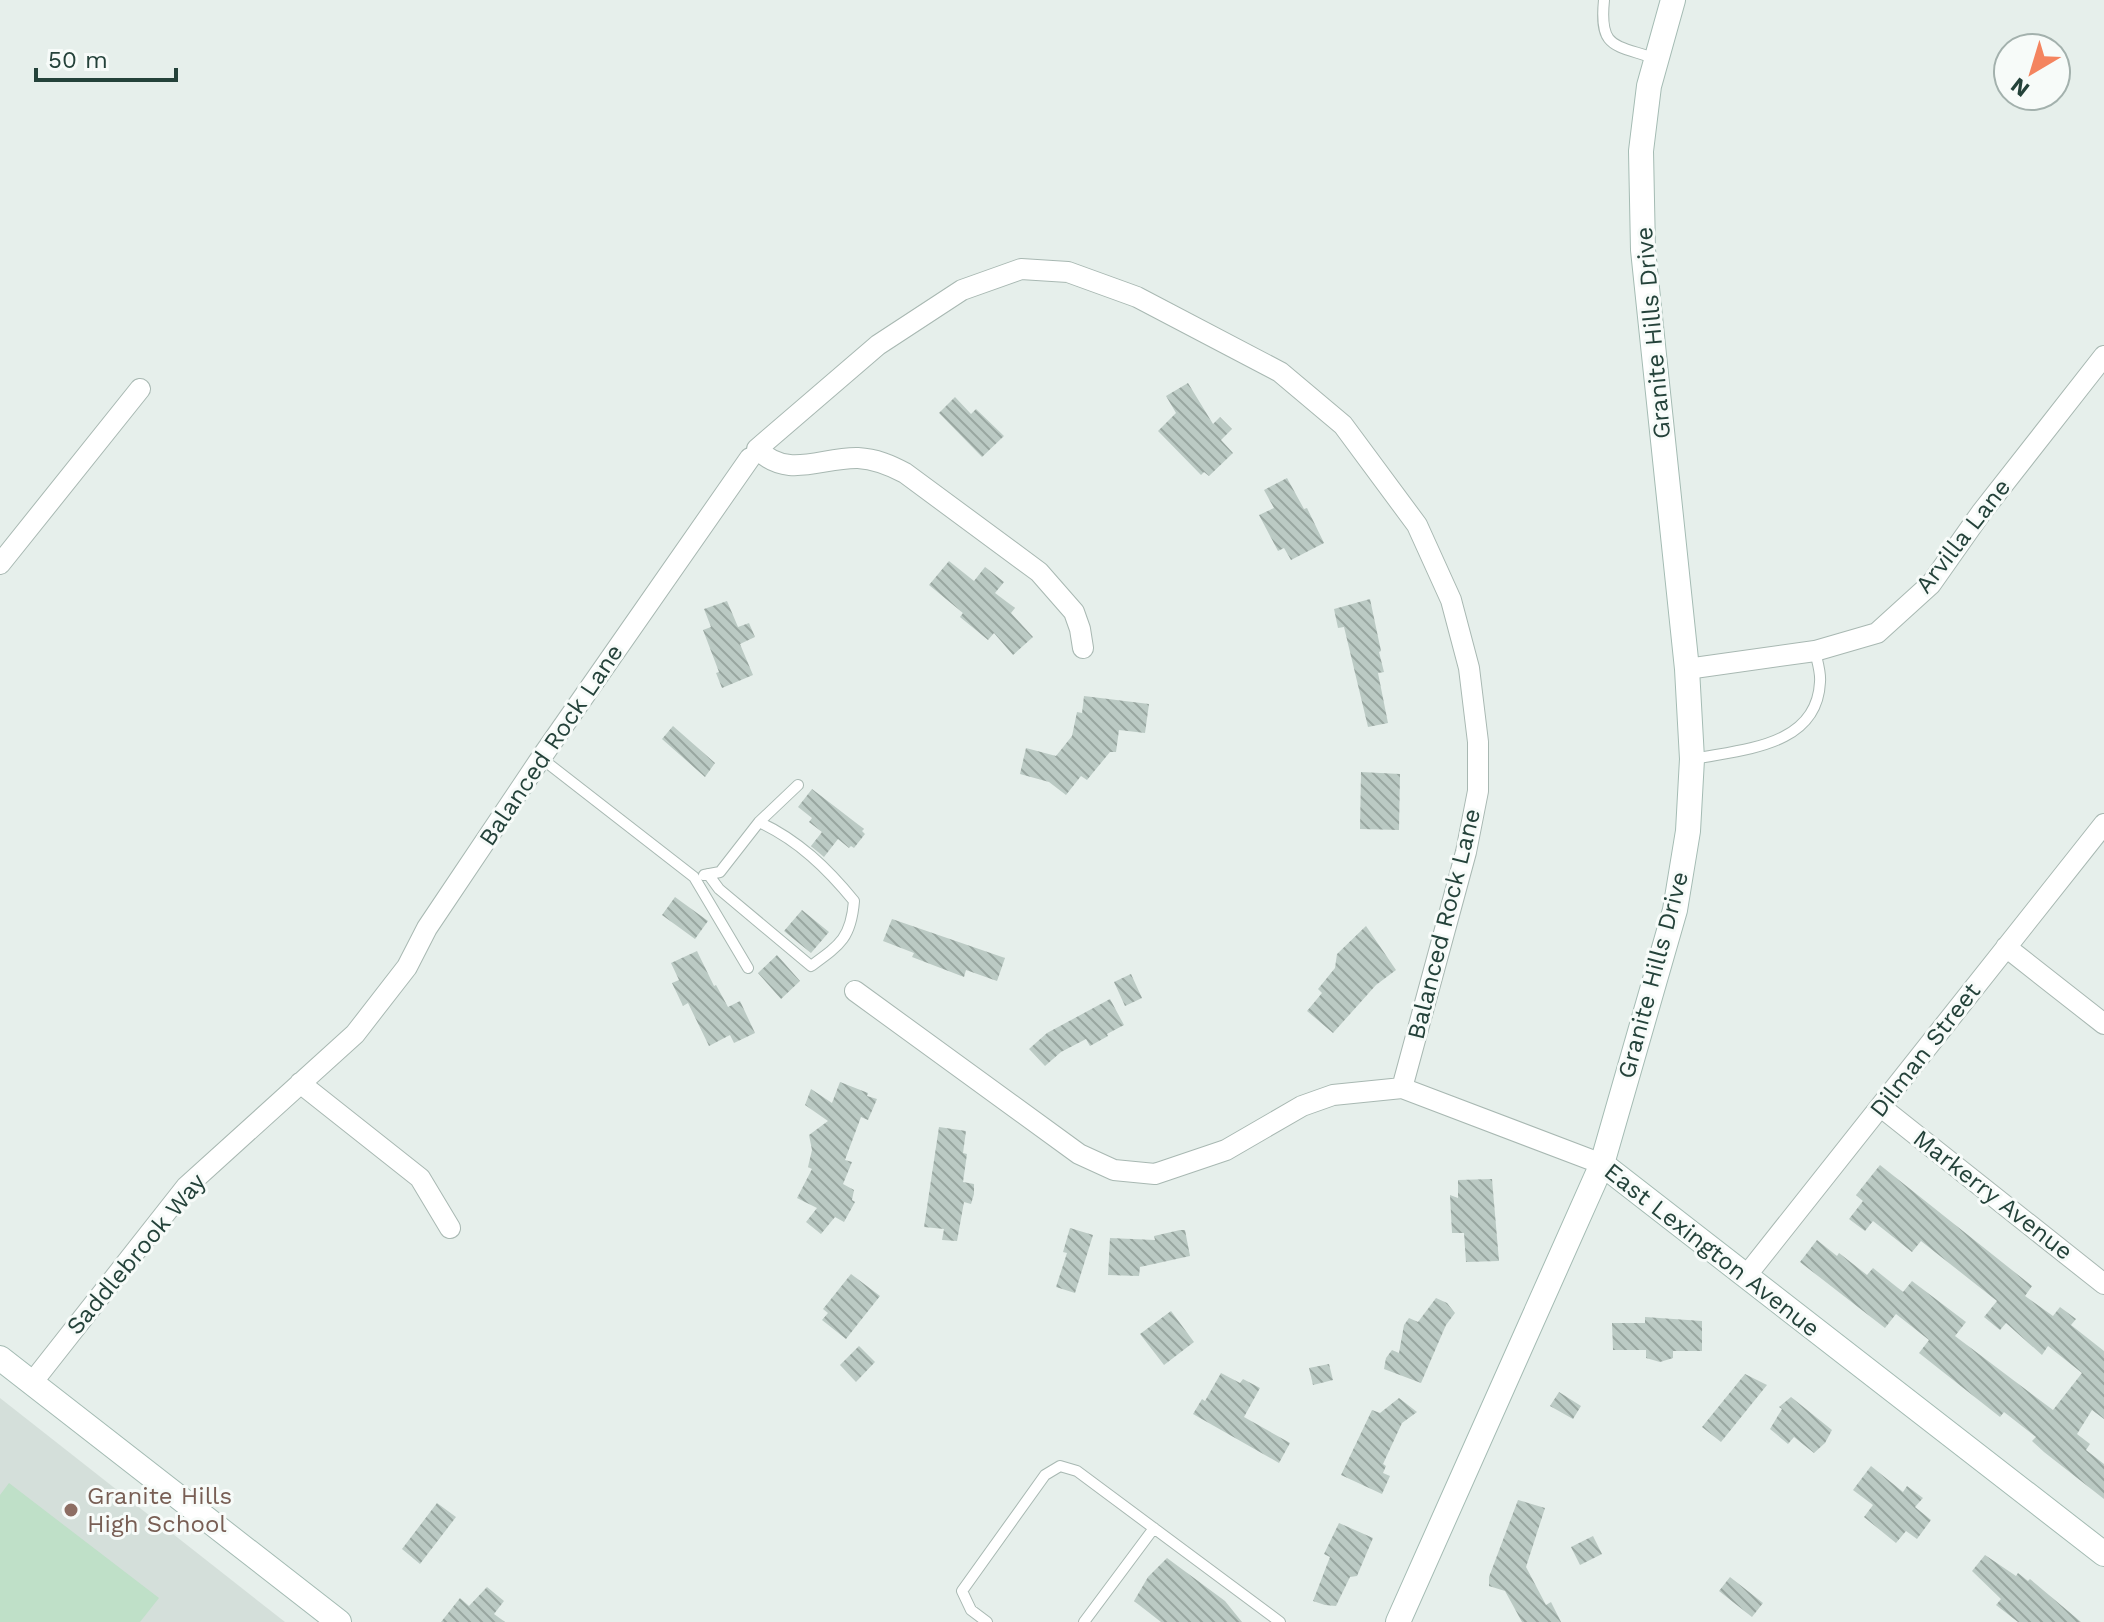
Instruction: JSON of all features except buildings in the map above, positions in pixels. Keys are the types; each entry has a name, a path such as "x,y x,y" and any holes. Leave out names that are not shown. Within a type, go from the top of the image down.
{"street":[{"name":"Granite Hills Drive","path":"1398,1622 1602,1164 1675,910 1688,831 1692,759 1687,669 1643,250 1641,151 1649,86 1673,0"},
{"name":"Balanced Rock Lane","path":"355,1034 407,967 427,928 541,758 754,453 878,345 962,290 1021,269 1068,272 1137,297 1280,372 1343,425 1417,525 1451,600 1469,668 1478,742 1478,791 1466,852 1402,1088"},
{"name":"Arvilla Lane","path":"1687,669 1815,651 1877,633 1931,584 1981,513 2104,356"},
{"path":"0,564 140,389"},
{"path":"754,453 782,465 854,458 887,464 905,473 1039,572 1074,612 1083,648"},
{"name":"Dilman Street","path":"1746,1276 2104,824"},
{"path":"2006,947 2104,1024"},
{"name":"East Lexington Avenue","path":"855,991 1068,1147 1114,1170 1155,1174 1226,1150 1302,1106 1333,1095 1402,1088 1602,1164 2104,1554"},
{"name":"Saddlebrook Way","path":"31,1384 186,1187 355,1034"},
{"path":"300,1083 420,1178 450,1228"},
{"name":"Markerry Avenue","path":"1881,1107 2104,1284"},
{"path":"0,1358 339,1622"}],"lane":[{"path":"1604,0 1604,33 1611,43 1656,59"},
{"path":"1692,759 1766,746 1800,726 1815,708 1820,681 1815,651"},
{"path":"541,758 694,877 748,968"},
{"path":"694,877 720,872 759,822 798,785"},
{"path":"708,874 719,889 811,966 835,949 852,926 854,901 831,872 784,834 759,822"},
{"path":"987,1622 971,1610 962,1591 1045,1475 1060,1466 1077,1471 1280,1622"},
{"path":"1084,1622 1154,1528"}],"shaded area":[{"name":"Granite Hills High School","path":"0,1398 285,1622 0,1622"}],"green space":[{"path":"9,1483 159,1598 140,1622 0,1622 0,1495"}],"place":[{"name":"Granite Hills High School","path":"71,1510"}]}
